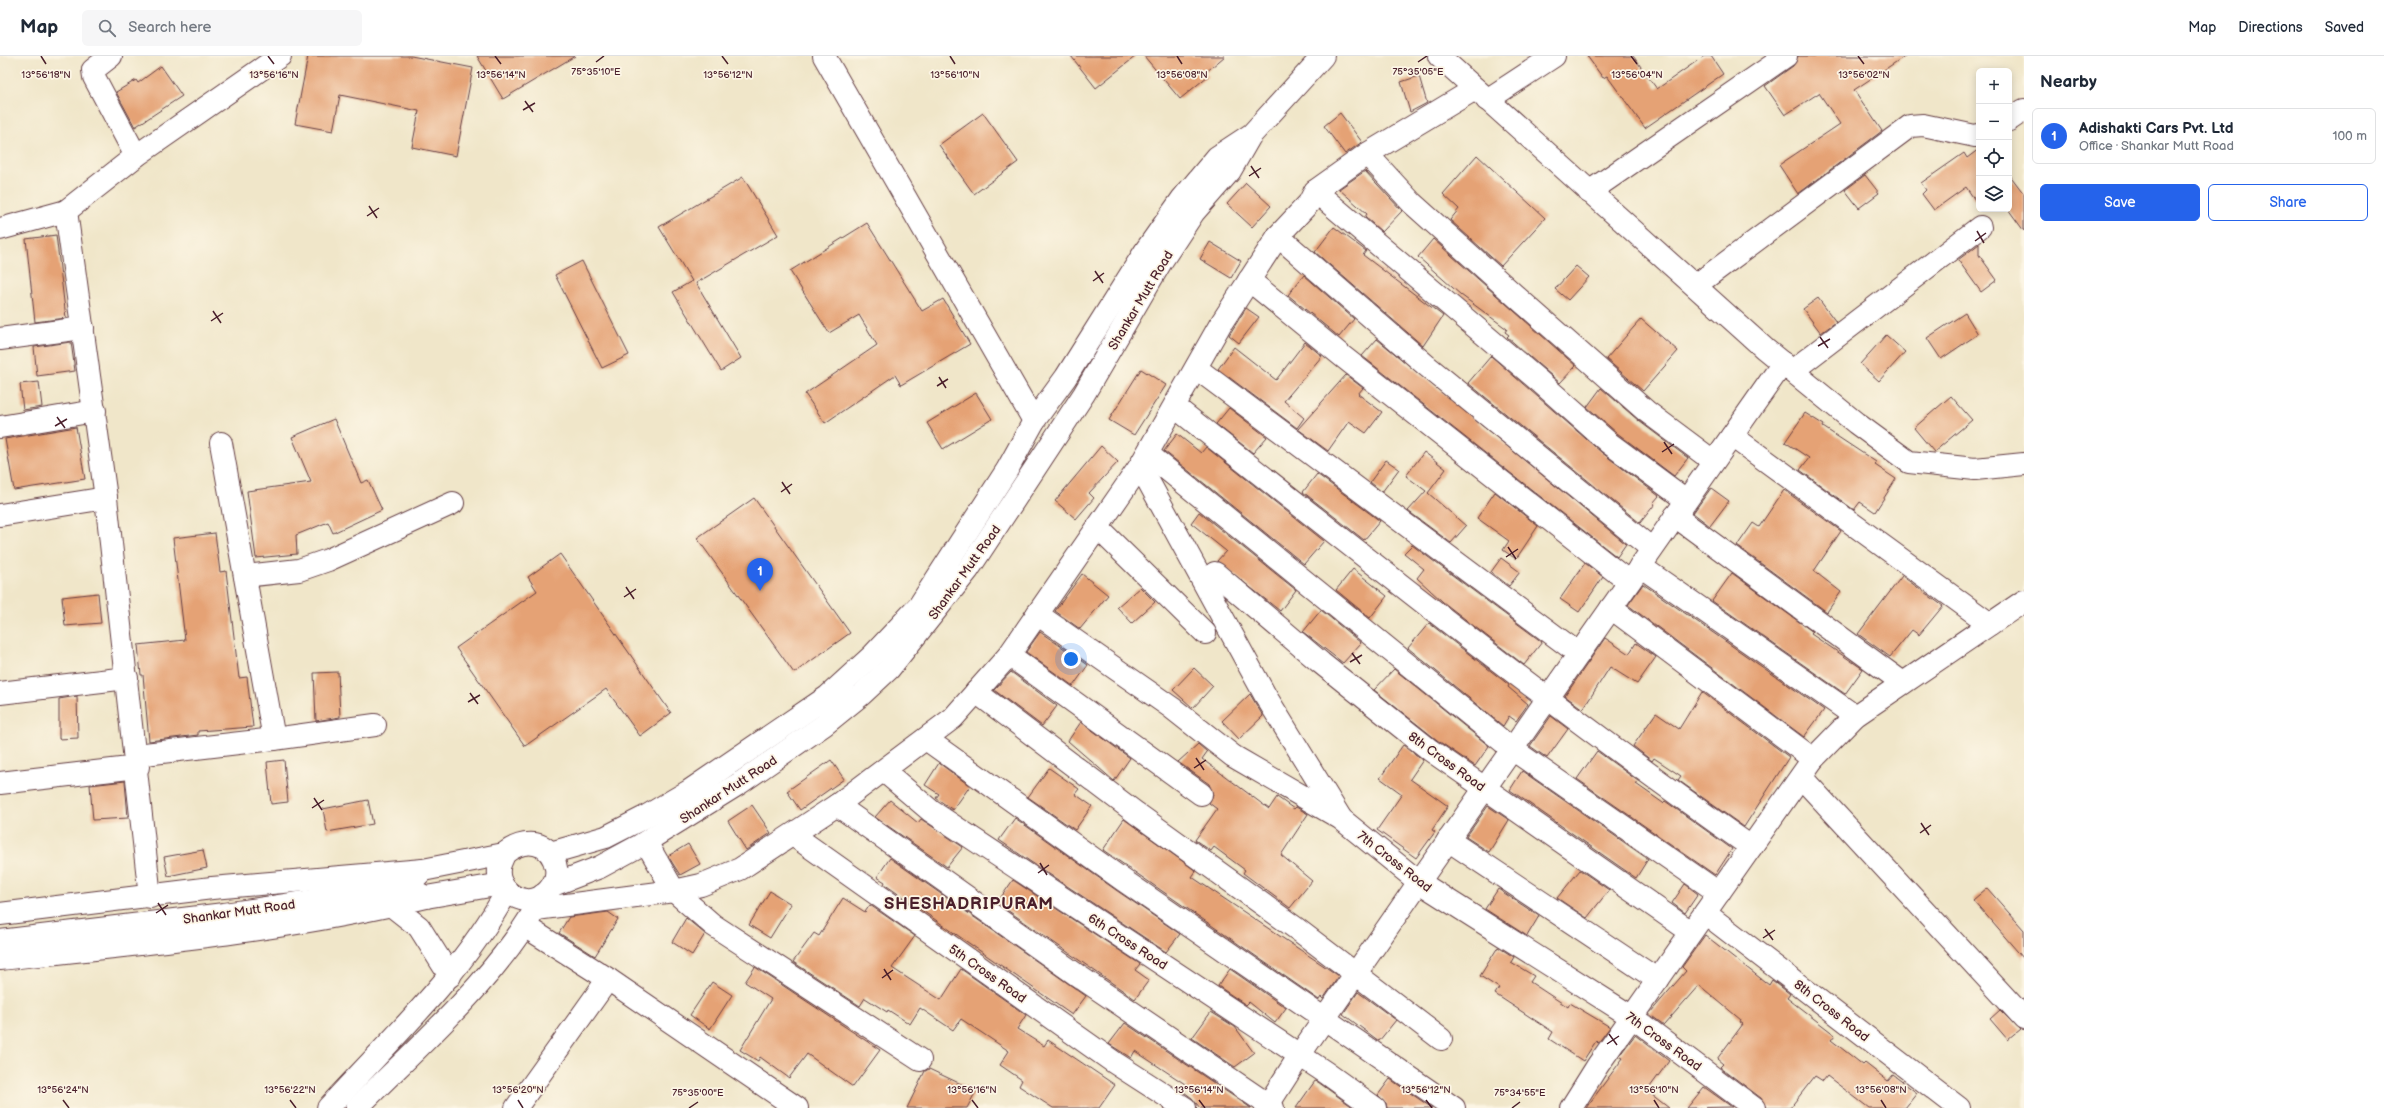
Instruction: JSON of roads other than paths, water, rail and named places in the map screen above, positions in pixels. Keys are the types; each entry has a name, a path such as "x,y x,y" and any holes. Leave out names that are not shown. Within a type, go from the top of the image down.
{"street":[{"path":"111,56 93,70 94,77 136,156"},
{"path":"0,229 66,211 136,156 280,56"},
{"path":"824,56 1034,421"},
{"name":"Shankar Mutt Road","path":"504,888 518,898 531,900 540,904 600,867 646,842 740,783 824,725 861,695 889,669 968,570 1084,394 1161,262 1194,212 1230,171 1252,134 1322,56"},
{"path":"540,904 674,891 701,885 740,869 794,835 837,805 953,718 1009,655 1098,528 1144,460 1220,326 1249,280 1278,236 1308,203 1315,192 1367,154 1554,56"},
{"path":"1589,192 1786,56"},
{"path":"1443,57 1481,95 1788,367 1909,462 1975,469 2024,464"},
{"path":"2012,118 2024,110"},
{"path":"1696,285 1910,126 1922,125 1976,136"},
{"name":"Shankar Mutt Road","path":"550,853 606,836 644,818 689,791 827,697 873,655 919,606 1007,470 1034,421 1066,376 1146,250 1182,198 1217,157 1252,134"},
{"path":"1367,154 1412,203 1526,305 1646,411 1713,461"},
{"path":"1315,192 1539,381 1681,508 1903,683"},
{"path":"66,211 106,498 137,761 150,897"},
{"path":"837,805 1077,975 1269,1107 1325,1017 1652,548 1732,436 1788,367 1980,227"},
{"path":"1278,236 1427,366 1652,548"},
{"path":"1249,280 1342,356 1634,574 1855,716"},
{"path":"0,339 83,328"},
{"path":"1196,368 1579,654"},
{"path":"1175,407 1547,699 1658,782 1751,848"},
{"path":"0,427 95,411"},
{"path":"1732,436 1990,624"},
{"path":"221,443 274,739"},
{"path":"1144,460 1512,749 1719,893"},
{"path":"1144,460 1265,695 1340,818"},
{"path":"0,515 106,498"},
{"path":"245,576 299,570 328,560 453,503"},
{"path":"1098,528 1205,633"},
{"name":"8th Cross Road","path":"1215,573 1321,663 1430,750 1692,932"},
{"path":"1571,1108 1632,1017 1813,759 1855,716 2024,601"},
{"path":"1611,608 1813,759"},
{"name":"7th Cross Road","path":"1037,614 1172,708 1233,756 1340,818 1419,882 1632,1017 1754,1108"},
{"path":"873,655 889,669"},
{"path":"1009,655 1201,794"},
{"path":"0,693 127,678"},
{"path":"976,692 1136,813 1297,929 1441,1039"},
{"path":"0,783 274,739 375,725"},
{"path":"926,739 1123,880 1325,1017 1454,1108"},
{"name":"6th Cross Road","path":"884,770 931,812 1300,1055 1375,1108"},
{"path":"1800,777 2024,1018"},
{"name":"5th Cross Road","path":"794,835 1108,1059 1185,1108"},
{"path":"1448,840 1658,980"},
{"path":"646,842 674,891 726,934 920,1060"},
{"path":"0,914 150,897 212,888 423,870 504,854 514,846 527,843 540,845 550,853 556,869 540,904 465,998 357,1108"},
{"path":"328,1108 450,976 469,952 504,888 499,869 504,854"},
{"path":"398,894 423,870"},
{"path":"0,959 156,942 300,922 398,894 426,897 504,888"},
{"path":"398,894 450,976"},
{"name":"Shankar Mutt Road","path":"0,941 398,894"},
{"path":"540,904 608,979 772,1101 797,1108"},
{"name":"8th Cross Road","path":"1705,913 1959,1108"},
{"path":"516,1108 608,979"}],"place":[{"name":"Adishakti Cars Pvt. Ltd","path":"760,591"}],"district":[{"name":"SHESHADRIPURAM","path":"969,903"}]}
